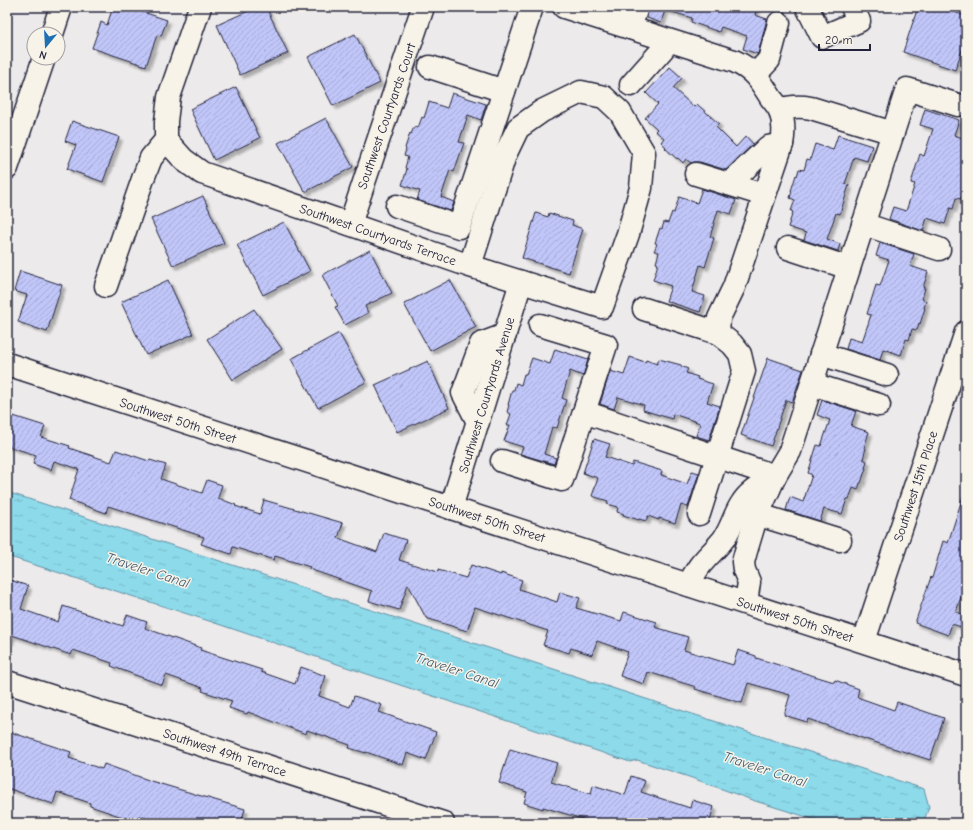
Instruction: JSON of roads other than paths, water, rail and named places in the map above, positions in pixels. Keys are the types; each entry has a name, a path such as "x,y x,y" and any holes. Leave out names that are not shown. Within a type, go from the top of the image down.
{"street":[{"path":"55,26 61,7"},
{"path":"106,286 151,158 166,140 166,121 170,98 200,7"},
{"name":"Southwest Courtyards Court","path":"350,224 423,7"},
{"path":"398,206 459,227 532,7"},
{"path":"564,7 604,13 630,28 734,61 745,66 756,75 780,110 784,134 782,144 734,287 719,318 718,333"},
{"path":"630,28 637,7"},
{"path":"807,7 822,37 858,21 852,7"},
{"path":"756,75 769,60 779,23"},
{"path":"630,85 663,49 667,40"},
{"path":"7,168 41,66"},
{"path":"430,67 504,91"},
{"path":"746,604 749,582 744,570 743,562 749,541 750,508 756,489 776,476 790,451 907,90 958,105"},
{"name":"Southwest Courtyards Terrace","path":"166,140 184,160 202,173 470,266 602,307 628,234 641,188 644,153 620,112 604,97 581,92 542,111 518,128 505,155 470,266"},
{"path":"780,110 800,106 811,108 893,133"},
{"path":"728,184 768,147 782,144"},
{"path":"696,174 764,195"},
{"path":"863,224 939,248"},
{"path":"788,248 849,268"},
{"name":"Southwest Courtyards Avenue","path":"451,508 521,282"},
{"path":"644,309 718,333 732,344 740,354 744,370 699,514"},
{"path":"502,461 562,480 606,345 540,325"},
{"name":"Southwest 15th Place","path":"864,641 966,332"},
{"path":"821,354 887,375"},
{"name":"Southwest 50th Street","path":"7,364 966,675"},
{"path":"812,384 879,406"},
{"path":"584,412 776,476"},
{"path":"750,508 840,540"},
{"path":"689,585 694,573 703,560 724,540 750,508"},
{"path":"712,552 743,562"},
{"name":"Southwest 49th Terrace","path":"7,682 444,823"}],"water":[{"name":"Traveler Canal","path":"7,492 924,789 929,807 923,823 826,823 752,800 637,760 630,762 206,620 7,556"}]}
